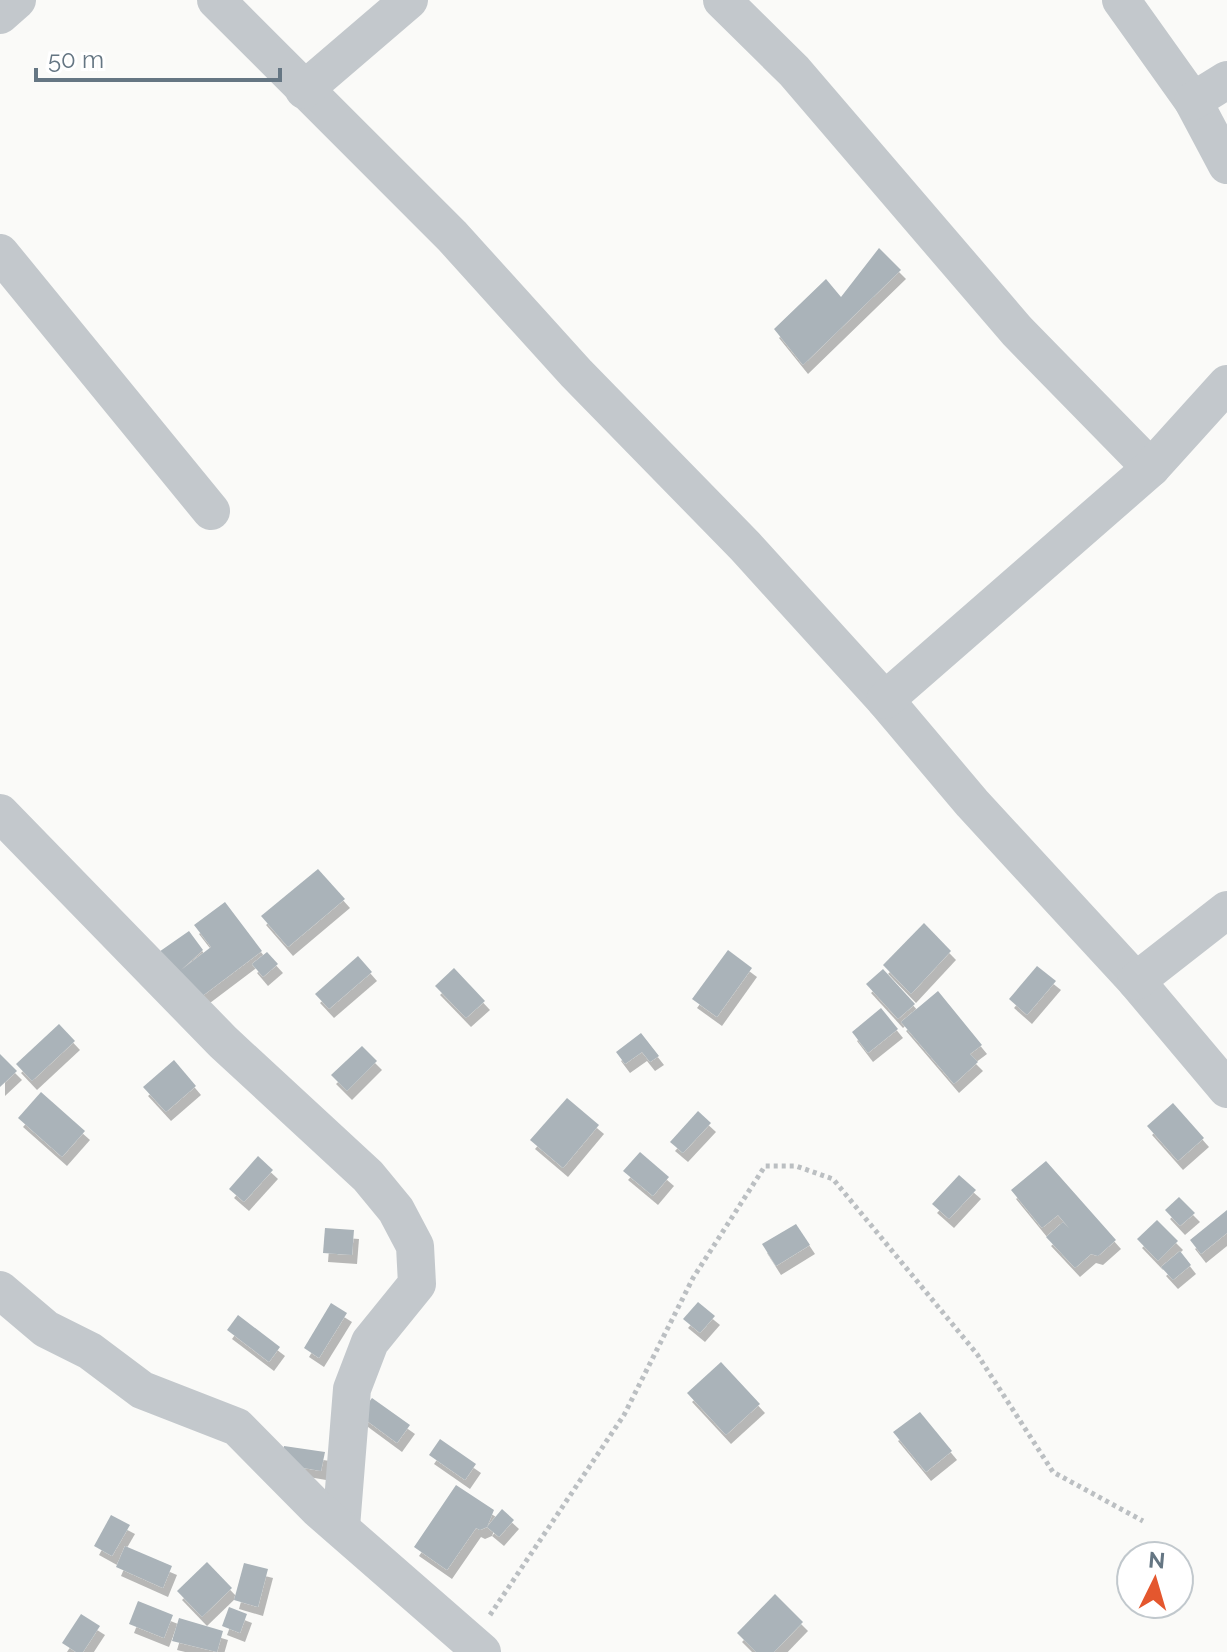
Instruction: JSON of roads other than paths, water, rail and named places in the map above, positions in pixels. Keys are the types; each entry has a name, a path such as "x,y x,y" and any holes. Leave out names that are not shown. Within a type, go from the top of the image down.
{"street":[{"path":"0,15 17,0"},
{"path":"216,0 452,236 885,700 972,803 1136,981 1227,1089"},
{"path":"304,90 409,0"},
{"path":"722,0 794,71 1017,331 1151,468"},
{"path":"1121,0 1193,101 1227,165"},
{"path":"1193,101 1227,80"},
{"path":"0,253 211,511"},
{"path":"885,700 1151,468 1227,384"},
{"path":"0,813 223,1042 368,1176 396,1210 415,1246 417,1284 370,1342 352,1389 341,1527"},
{"path":"1136,981 1227,910"},
{"path":"0,1290 46,1329 90,1351 142,1390 237,1427 472,1649"}]}
